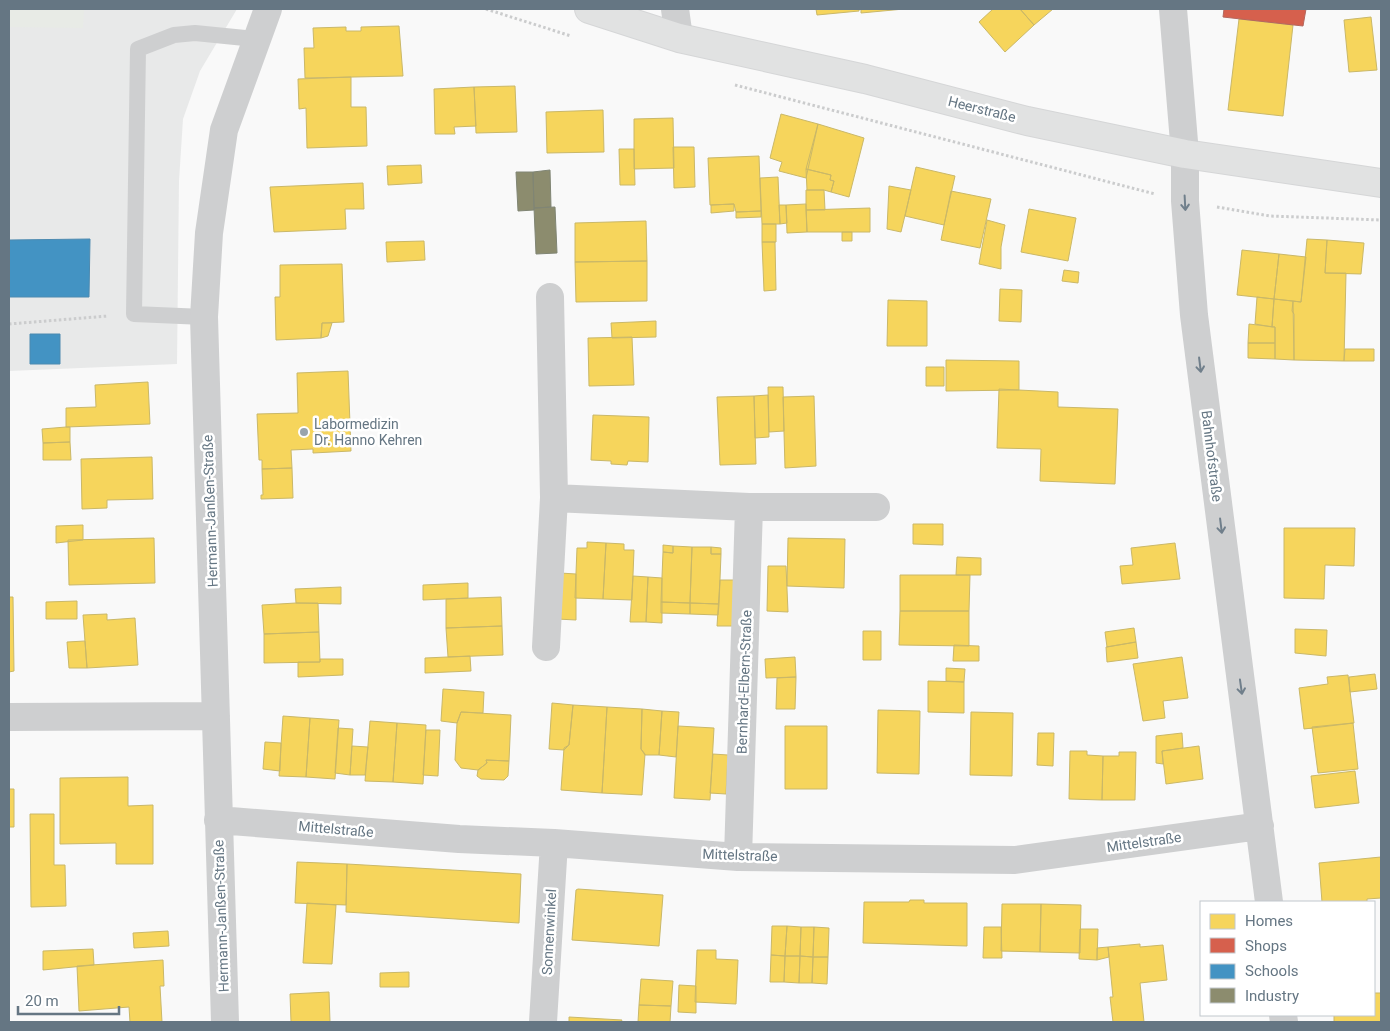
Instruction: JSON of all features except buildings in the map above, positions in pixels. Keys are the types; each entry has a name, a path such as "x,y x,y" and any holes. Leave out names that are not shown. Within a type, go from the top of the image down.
{"main road":[{"name":"Heerstraße","path":"589,9 679,38 865,79 1027,121 1185,154 1381,183"}],"street":[{"name":"Hermann-Janßen-Straße","path":"225,1022 204,318 209,233 224,130 255,39 268,9"},
{"path":"674,9 679,38"},
{"name":"Bahnhofstraße","path":"1173,9 1185,154 1185,202 1194,315 1269,901"},
{"path":"546,647 554,498 550,298"},
{"path":"554,498 749,507 876,507"},
{"name":"Bernhard-Elbern-Straße","path":"738,857 749,507"},
{"path":"9,718 216,716"},
{"name":"Mittelstraße","path":"218,820 459,839 554,843 738,857 1015,860 1260,826"},
{"name":"Sonnenwinkel","path":"543,1022 554,843"}],"lane":[{"path":"204,318 134,314 138,49 174,35 195,33 255,39"}],"path":[{"path":"486,9 576,37"},
{"path":"733,84 779,98 1185,202 1270,216 1381,220"},
{"path":"9,324 134,314"}],"shaded area":[{"path":"9,9 237,9 200,71 183,119 179,181 177,364 9,371"},
{"path":"9,9 84,9 83,28 9,27"}],"place":[{"name":"Labormedizin Dr. Hanno Kehren","path":"304,432"}]}
